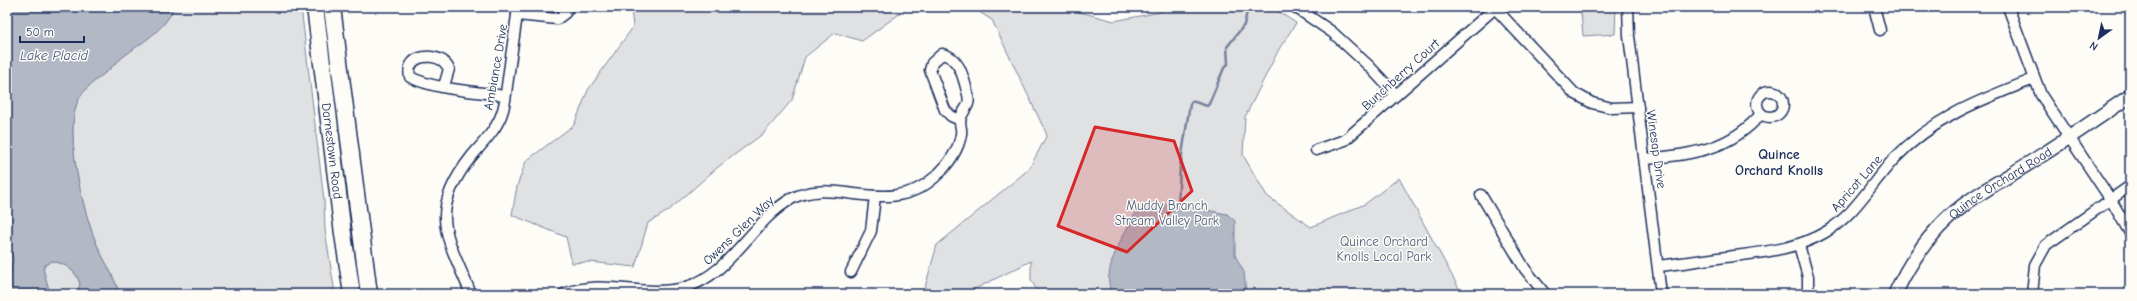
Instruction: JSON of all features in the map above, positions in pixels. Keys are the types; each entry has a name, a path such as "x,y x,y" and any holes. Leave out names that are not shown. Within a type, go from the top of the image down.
{"main road":[{"name":"Darnestown Road","path":"314,7 352,294"},
{"name":"Darnestown Road","path":"332,7 369,294"}],"street":[{"name":"Ambiance Drive","path":"472,294 449,242 445,226 444,210 448,193 460,171 492,132 502,112 517,11 557,19 565,13 568,7"},
{"path":"1295,7 1332,32 1396,95"},
{"path":"1494,7 1574,93 1592,103 1612,108 1638,107"},
{"name":"Bunchberry Court","path":"1316,150 1345,140 1494,7"},
{"name":"Winesap Drive","path":"1628,7 1628,36 1646,159 1661,294"},
{"path":"1874,7 1880,30"},
{"path":"2008,7 2034,79 2050,111 2111,200 2130,233"},
{"name":"Owens Glen Way","path":"564,294 577,289 605,286 657,293 684,288 707,277 724,263 773,210 792,198 818,191 875,196 906,193 932,180 944,169 955,151 961,133 960,120 970,103 968,92 956,61 950,56 942,54 932,63 930,70 945,110 951,116 960,120"},
{"name":"Apricot Lane","path":"1659,266 1787,249 1799,245 1825,232 1845,217 1893,161 1932,126 1967,105 2034,79"},
{"path":"444,86 505,96"},
{"name":"Quince Orchard Road","path":"1895,294 1906,270 1939,227 1965,204 2130,96"},
{"path":"1646,159 1695,153 1712,149 1745,130 1761,114"},
{"path":"2032,294 2035,265 2046,245 2130,186"},
{"path":"1481,195 1525,269 1545,294"},
{"path":"851,272 871,231 875,196"},
{"path":"1799,245 1808,277 1808,294"}],"highlighted area":[{"path":"1095,127 1174,141 1192,191 1127,252 1058,226"}],"green space":[{"path":"174,7 301,7 324,200 325,230 335,294 119,294 110,270 92,233 81,195 74,151 74,112 79,99 86,89 163,25"},
{"path":"320,7 324,7 362,294 354,262"},
{"path":"631,7 909,7 862,41 835,33 805,57 792,100 764,133 718,167 668,211 648,223 635,267 590,262 572,263 566,237 512,215 517,186 526,161 574,125 588,90 633,27"},
{"path":"971,7 1061,7 1114,21 1161,12 1165,7 1271,7 1296,23 1279,49 1245,117 1243,155 1267,196 1311,227 1365,204 1399,178 1462,294 1039,294 1031,280 1031,261 965,294 923,294 937,245 1029,169 1047,135 992,20"},
{"path":"1576,7 1616,7 1615,34 1583,36 1581,12"},
{"path":"7,239 13,259 7,288"},
{"path":"52,261 62,264 73,271 80,284 77,294 50,293 43,269 45,265"}],"water":[{"name":"Lake Placid","path":"7,7 174,7 163,25 86,89 79,99 74,112 74,151 81,195 92,233 110,270 119,294 77,294 80,284 73,271 62,264 52,261 45,265 43,269 50,294 7,294 13,259 7,239"},
{"path":"1167,204 1171,209 1182,209 1186,206 1227,214 1235,221 1235,255 1244,272 1246,294 1112,294 1109,284 1109,273 1112,261 1122,237 1139,207 1143,205"}],"waterway":[{"path":"1178,206 1180,167 1190,104 1192,101 1207,106 1209,104 1224,68 1228,64 1227,47 1244,25 1248,7"}],"district":[{"name":"Quince Orchard Knolls","path":"1779,162"}],"park label":[{"name":"Muddy Branch Stream Valley Park","path":"1167,212"},
{"name":"Quince Orchard Knolls Local Park","path":"1384,248"}]}
